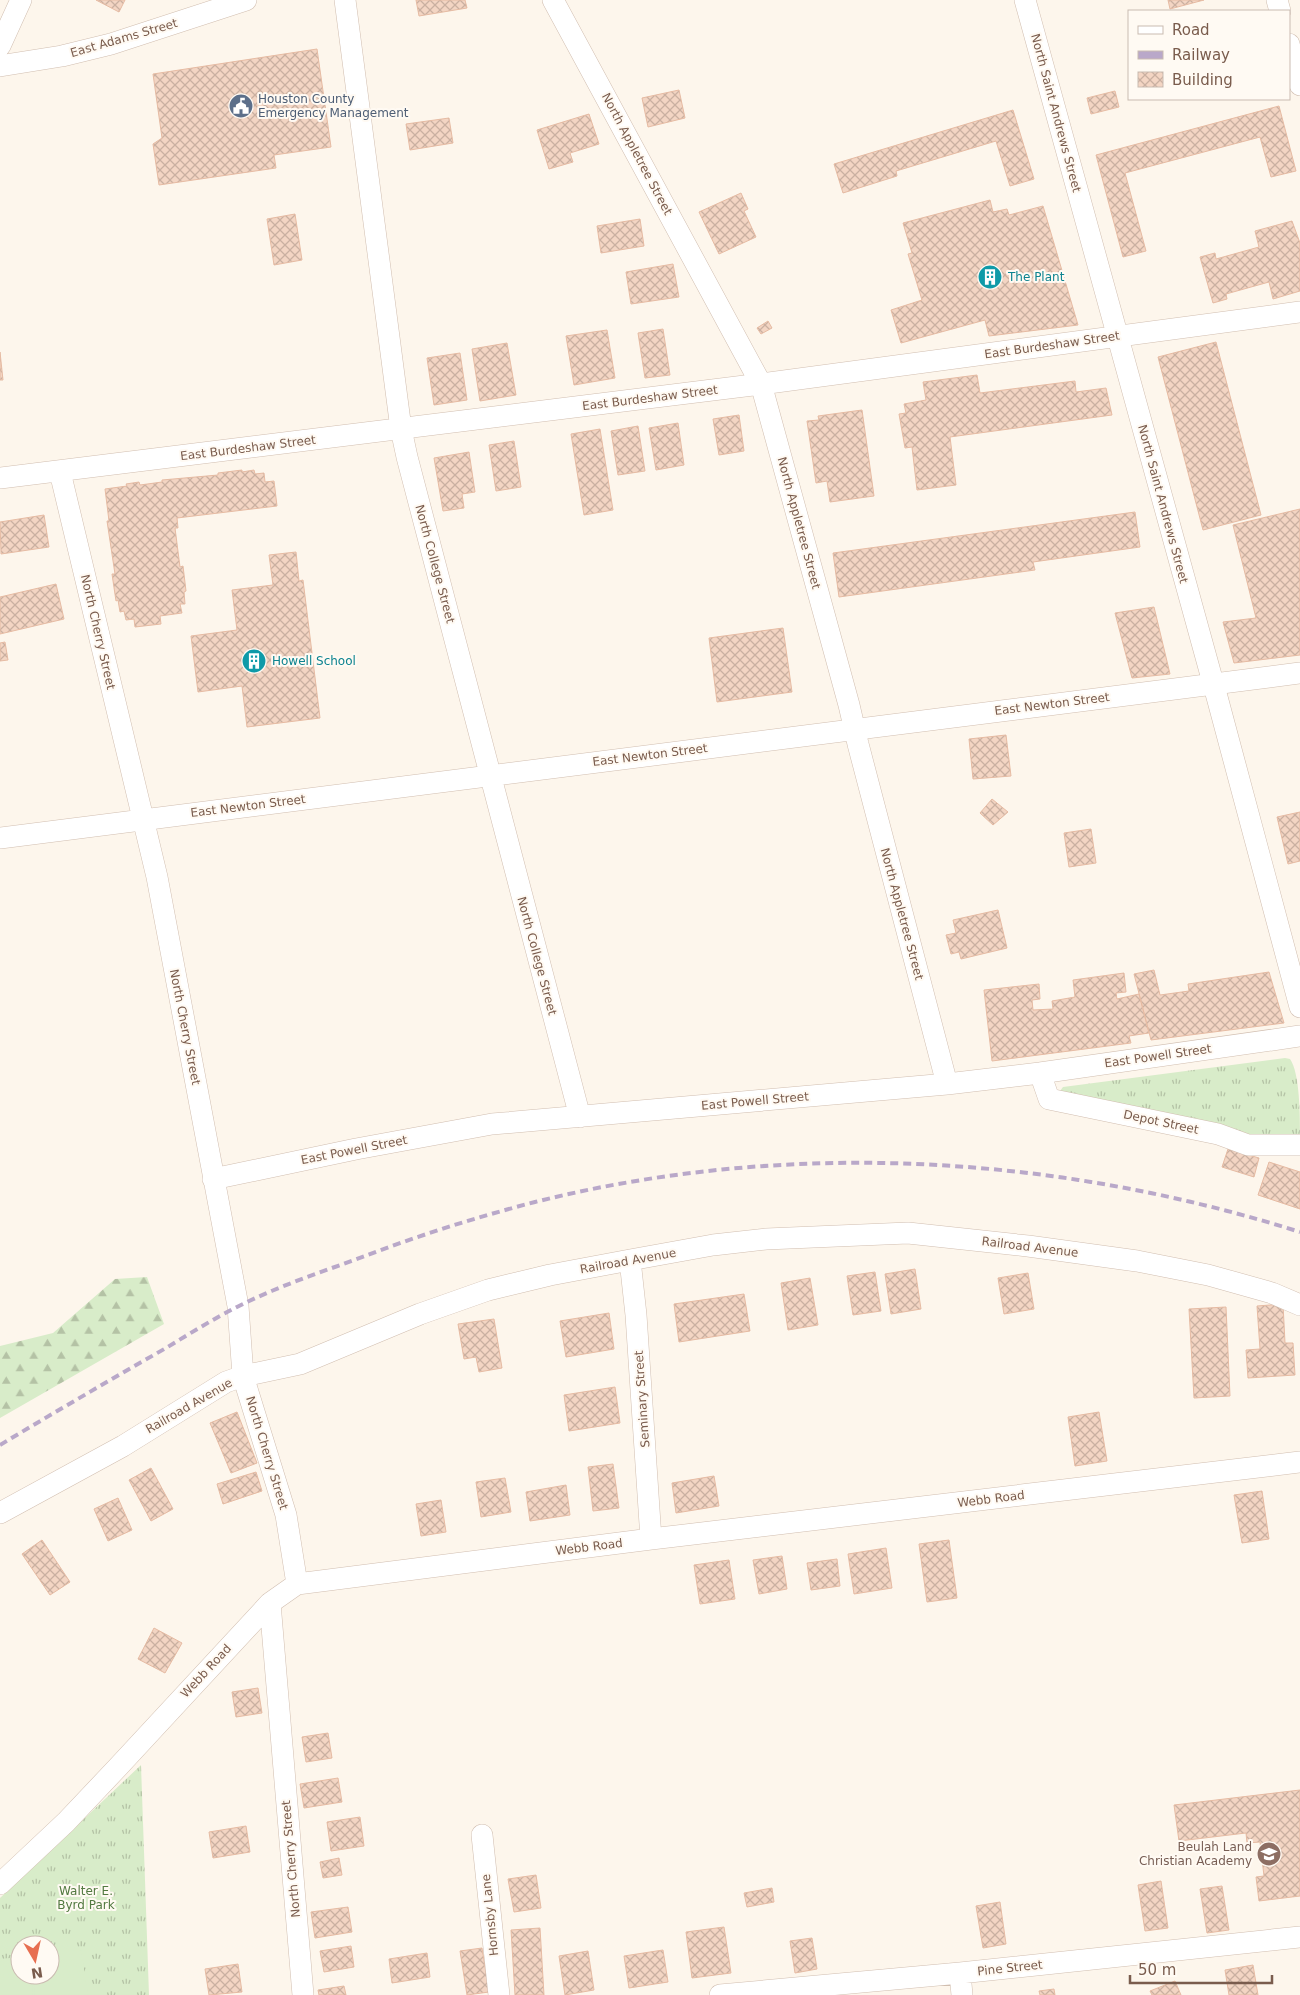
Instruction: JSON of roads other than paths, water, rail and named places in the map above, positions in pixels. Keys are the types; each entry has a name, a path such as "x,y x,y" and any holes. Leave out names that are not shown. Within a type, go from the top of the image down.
{"street":[{"path":"0,46 21,0"},
{"name":"East Adams Street","path":"0,66 62,56 111,44 246,0"},
{"name":"North College Street","path":"345,0 407,457 580,1117"},
{"name":"North Appletree Street","path":"553,0 761,384 849,705 947,1084"},
{"name":"North Saint Andrews Street","path":"1026,0 1300,1007"},
{"path":"1290,48 1300,85"},
{"name":"East Burdeshaw Street","path":"0,478 761,384 1300,312"},
{"name":"North Cherry Street","path":"60,472 161,896 238,1306 243,1376 284,1506 292,1543 297,1584"},
{"name":"East Newton Street","path":"0,838 1300,673"},
{"name":"East Powell Street","path":"213,1179 452,1130 492,1124 947,1084 1040,1073 1300,1036"},
{"name":"Depot Street","path":"1040,1073 1049,1099 1218,1134 1248,1145 1300,1145"},
{"name":"Railroad Avenue","path":"0,1513 123,1446 226,1382 243,1376 300,1364 420,1314 488,1290 550,1275 713,1246 766,1239 908,1233 1028,1246 1137,1261 1208,1275 1272,1293 1300,1305"},
{"name":"Seminary Street","path":"630,1260 636,1315 651,1539"},
{"name":"Webb Road","path":"0,1884 66,1822 270,1603 297,1584 651,1539 1300,1462"},
{"name":"North Cherry Street","path":"270,1603 303,1995"},
{"name":"Hornsby Lane","path":"482,1835 499,1995"},
{"name":"Pine Street","path":"720,1995 817,1990 1300,1937"},
{"path":"960,1973 962,1995"}],"railway":[{"path":"0,1445 210,1322 268,1292 386,1248 470,1220 535,1202 630,1182 726,1169 822,1163 919,1164 1016,1172 1112,1186 1207,1206 1300,1232"}],"place":[{"name":"Houston County Emergency Management","path":"241,106"},
{"name":"The Plant","path":"990,277"},
{"name":"Howell School","path":"254,661"},
{"name":"Beulah Land Christian Academy","path":"1269,1854"}],"park label":[{"name":"Walter E. Byrd Park","path":"86,1898"}]}
